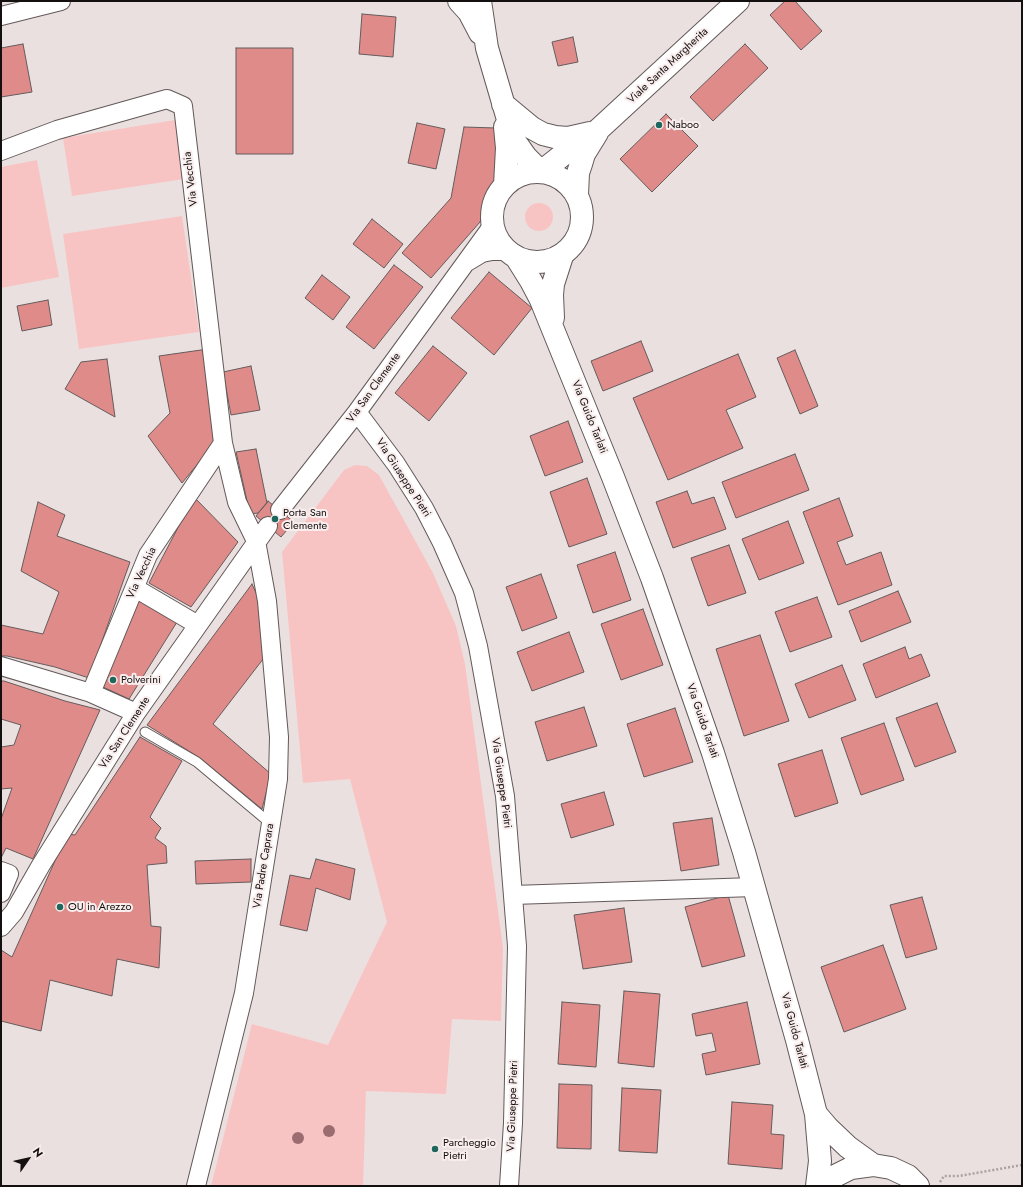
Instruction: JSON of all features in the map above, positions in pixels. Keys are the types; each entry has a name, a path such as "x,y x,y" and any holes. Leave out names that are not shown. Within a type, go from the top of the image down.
{"main road":[{"path":"459,1 469,12 487,48"},
{"path":"480,1 487,48 514,140 526,157 541,172"},
{"name":"Viale Santa Margherita","path":"541,172 598,130 738,1"},
{"path":"503,104 507,148 505,185"},
{"name":"Viale Santa Margherita","path":"503,104 532,128 544,134 568,138 598,130"},
{"name":"Viale Santa Margherita","path":"577,195 578,173 584,154 598,130"},
{"name":"Viale Santa Margherita","path":"512,254 499,242 495,234 492,216 493,207 498,194 505,185 516,177 528,172 541,172 555,175 568,183 577,195 582,208 582,221 579,235 572,246 562,256"},
{"path":"512,254 526,261 536,263 550,261 562,256"},
{"name":"Via Guido Tarlati","path":"512,254 538,294 613,477 652,578 713,753 754,887 816,1114 820,1161 817,1186"},
{"name":"Via Guido Tarlati","path":"556,339 552,295 553,284 562,256"},
{"path":"816,1114 848,1147 872,1165"},
{"path":"824,1186 832,1178 851,1168 872,1165 891,1168 908,1176 918,1186"}],"street":[{"path":"1,16 61,1"},
{"name":"Via Vecchia","path":"1,151 58,130 167,99 183,106 222,443 236,502 256,541"},
{"path":"464,263 493,225"},
{"path":"464,263 482,253 492,251 512,254"},
{"name":"Via San Clemente","path":"280,510 357,412 464,263"},
{"name":"Via Giuseppe Pietri","path":"357,412 396,464 424,508 449,556 469,608 478,646 504,790 517,946 513,1123 509,1186"},
{"name":"Via Vecchia","path":"92,693 148,555 222,443"},
{"name":"Via San Clemente","path":"3,919 14,912 40,865 136,714 256,541 268,526"},
{"name":"Via Padre Caprara","path":"196,1186 244,993 279,765 279,723 267,601 256,541"},
{"path":"135,588 198,625"},
{"path":"1,666 92,693 136,714"},
{"path":"1,893 5,873"},
{"path":"513,895 754,887"}],"lane":[{"path":"145,732 197,762 270,823"}],"path":[{"path":"938,1186 944,1176 959,1176 1022,1165"}],"shaded area":[{"path":"175,120 184,179 72,196 63,138"},
{"path":"37,160 59,277 1,288 1,167"},
{"path":"539,203 549,207 553,217 549,227 539,231 529,227 525,217 529,207"},
{"path":"182,216 199,332 79,349 63,234"},
{"path":"355,465 367,466 379,475 433,573 456,626 465,664 503,948 501,1021 452,1019 446,1094 366,1091 363,1186 211,1186 252,1024 328,1045 387,922 350,779 303,783 282,552 344,470"}],"building":[{"path":"785,1 795,1 822,31 801,50 770,15"},
{"path":"362,14 396,17 393,57 359,54"},
{"path":"573,37 578,62 558,66 552,42"},
{"path":"23,44 32,92 1,97 1,48"},
{"path":"745,44 768,68 713,121 690,97"},
{"path":"236,48 293,48 293,154 236,154"},
{"path":"666,114 698,146 652,192 620,159"},
{"path":"417,123 445,129 436,169 408,163"},
{"path":"464,127 496,128 499,172 480,222 431,278 402,253 451,198"},
{"path":"372,219 403,244 384,268 353,244"},
{"path":"394,265 423,287 374,349 346,327"},
{"path":"489,272 532,308 494,355 451,318"},
{"path":"322,275 350,297 333,320 305,298"},
{"path":"48,300 52,325 22,331 17,306"},
{"path":"641,341 653,371 603,391 591,361"},
{"path":"433,346 467,373 429,421 395,393"},
{"path":"208,349 220,437 182,483 148,436 170,413 159,356"},
{"path":"795,350 818,406 800,414 777,358"},
{"path":"738,354 756,397 726,410 743,448 668,480 633,398"},
{"path":"107,359 115,417 65,389 81,362"},
{"path":"251,366 260,410 231,415 223,372"},
{"path":"568,421 583,462 545,476 530,436"},
{"path":"256,449 267,503 258,513 250,514 236,452"},
{"path":"795,454 809,490 736,518 722,482"},
{"path":"587,478 607,534 569,547 550,492"},
{"path":"687,491 692,504 714,497 726,529 673,548 656,502"},
{"path":"194,497 238,542 191,607 149,583"},
{"path":"839,498 853,536 837,542 846,565 881,552 892,585 838,605 803,512"},
{"name":"Porta San Clemente","path":"268,501 294,522 281,537 256,516"},
{"path":"38,502 65,515 57,536 130,562 89,678 55,667 1,656 1,625 43,634 59,592 21,571"},
{"path":"788,521 804,563 759,580 742,539"},
{"path":"729,545 746,593 708,606 691,558"},
{"path":"615,552 631,600 593,613 577,565"},
{"path":"541,574 557,618 522,631 506,587"},
{"path":"252,584 262,606 267,654 213,724 271,774 262,809 200,758 147,725"},
{"path":"898,591 911,622 861,642 849,611"},
{"path":"817,597 832,637 790,652 775,612"},
{"path":"139,600 177,622 129,699 103,687"},
{"path":"643,609 663,665 621,680 601,624"},
{"path":"569,632 584,672 532,691 517,652"},
{"path":"760,635 789,721 744,736 716,649"},
{"path":"905,647 909,659 921,654 930,676 876,698 863,664"},
{"path":"842,665 856,700 809,718 795,684"},
{"path":"1,681 65,701 100,710 33,859 6,848 1,858 1,819 12,788 1,789 1,747 14,745 21,725 1,719"},
{"path":"937,703 956,752 915,767 896,718"},
{"path":"584,707 597,746 547,761 535,722"},
{"path":"675,708 693,762 644,777 627,724"},
{"path":"884,723 904,780 861,795 841,738"},
{"path":"140,737 182,761 150,817 161,828 155,838 166,846 167,863 147,865 151,926 161,927 159,968 117,959 112,996 50,980 41,1031 1,1021 1,950 12,957 67,834 75,835"},
{"path":"822,750 838,803 795,817 778,764"},
{"path":"604,792 614,825 571,838 561,804"},
{"path":"712,818 719,865 681,871 673,823"},
{"path":"251,859 251,882 196,884 195,861"},
{"path":"316,859 355,869 350,900 316,888 307,931 280,925 290,875 310,879"},
{"path":"728,895 745,956 702,967 685,907"},
{"path":"922,897 937,949 906,958 890,905"},
{"path":"624,908 632,962 583,969 574,915"},
{"path":"883,945 906,1009 844,1032 821,967"},
{"path":"624,991 660,994 654,1067 618,1063"},
{"path":"562,1002 600,1005 596,1067 558,1064"},
{"path":"747,1002 760,1064 706,1075 702,1054 716,1051 712,1033 696,1036 692,1014"},
{"path":"559,1084 592,1085 591,1149 557,1148"},
{"path":"622,1088 661,1090 657,1153 619,1151"},
{"path":"732,1102 773,1105 771,1134 784,1135 782,1169 728,1164"}],"place":[{"name":"Naboo","path":"659,125"},
{"name":"Porta San Clemente","path":"275,519"},
{"name":"Polverini","path":"113,680"},
{"name":"OU in Arezzo","path":"60,907"},
{"name":"Parcheggio Pietri","path":"435,1149"}]}
